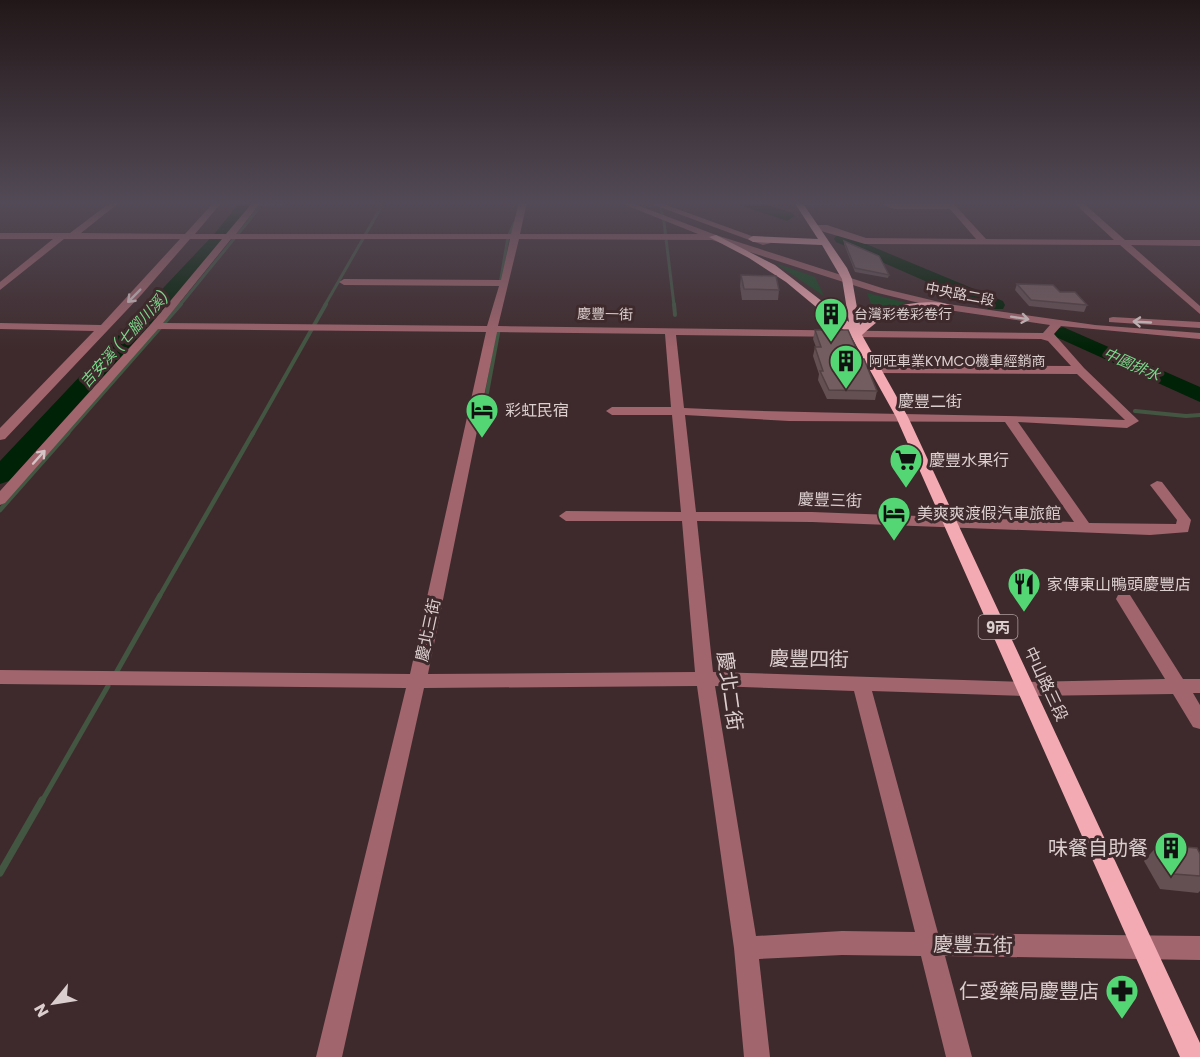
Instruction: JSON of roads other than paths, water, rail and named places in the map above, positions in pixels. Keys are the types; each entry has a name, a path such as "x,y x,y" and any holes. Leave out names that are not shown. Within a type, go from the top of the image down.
{"main road":[{"path":"745,251 809,292 856,334 872,319 896,309 915,306 948,307"},
{"name":"中山路三段","path":"830,251 844,273 856,334 902,417 1193,1057"}],"street":[{"path":"0,286 46,251"},
{"path":"0,436 177,251"},
{"path":"0,501 155,326 211,251"},
{"name":"慶北三街","path":"329,1057 417,681 511,251"},
{"name":"中央路二段","path":"766,251 844,273 979,303 1078,317 1200,326"},
{"name":"中央路二段","path":"786,251 948,307 1057,324 1142,333 1200,336"},
{"path":"1133,251 1200,311"},
{"path":"344,282 505,283"},
{"path":"1054,339 1048,334 1057,324"},
{"path":"0,326 104,328"},
{"name":"慶豐一街","path":"155,326 670,330 764,334 1041,336 1054,339"},
{"name":"慶北二街","path":"670,330 705,680 746,948 757,1057"},
{"name":"慶豐二街","path":"612,411 679,411 749,416 1009,418 1127,424 1133,421 1080,370 1054,339"},
{"path":"877,369 1080,370"},
{"path":"1009,418 1084,526"},
{"name":"慶豐三街","path":"566,516 687,515 1084,526 1150,530 1183,529 1184,520 1157,485"},
{"path":"1124,599 1200,721"},
{"name":"慶豐四街","path":"0,677 417,681 705,680 1027,689 1200,686"},
{"path":"861,683 959,1057"},
{"name":"慶豐五街","path":"746,948 842,943 1200,948"}],"waterway":[{"name":"吉安溪 (七腳川溪)","path":"0,476 207,251"},
{"path":"180,305 224,251"},
{"path":"325,305 356,251"},
{"path":"500,284 506,251"},
{"path":"668,251 674,305"},
{"name":"中園排水","path":"871,251 996,305"},
{"path":"66,435 181,304"},
{"path":"252,435 326,304"},
{"path":"674,304 675,315"},
{"path":"487,393 499,328"},
{"name":"中園排水","path":"1063,333 1200,395"},
{"path":"1135,411 1186,416 1200,415"},
{"path":"0,510 68,433"},
{"path":"159,597 253,433"},
{"path":"116,673 160,595"},
{"path":"42,801 108,686"},
{"path":"0,873 42,800"}],"place":[{"name":"台灣彩卷彩卷行","path":"831,343"},
{"name":"阿旺車業KYMCO機車經銷商","path":"846,390"},
{"name":"彩虹民宿","path":"482,439"},
{"name":"慶豐水果行","path":"906,489"},
{"name":"美爽爽渡假汽車旅館","path":"894,542"},
{"name":"家傳東山鴨頭慶豐店","path":"1024,613"},
{"name":"味餐自助餐","path":"1171,877"},
{"name":"仁愛藥局慶豐店","path":"1122,1020"}]}
